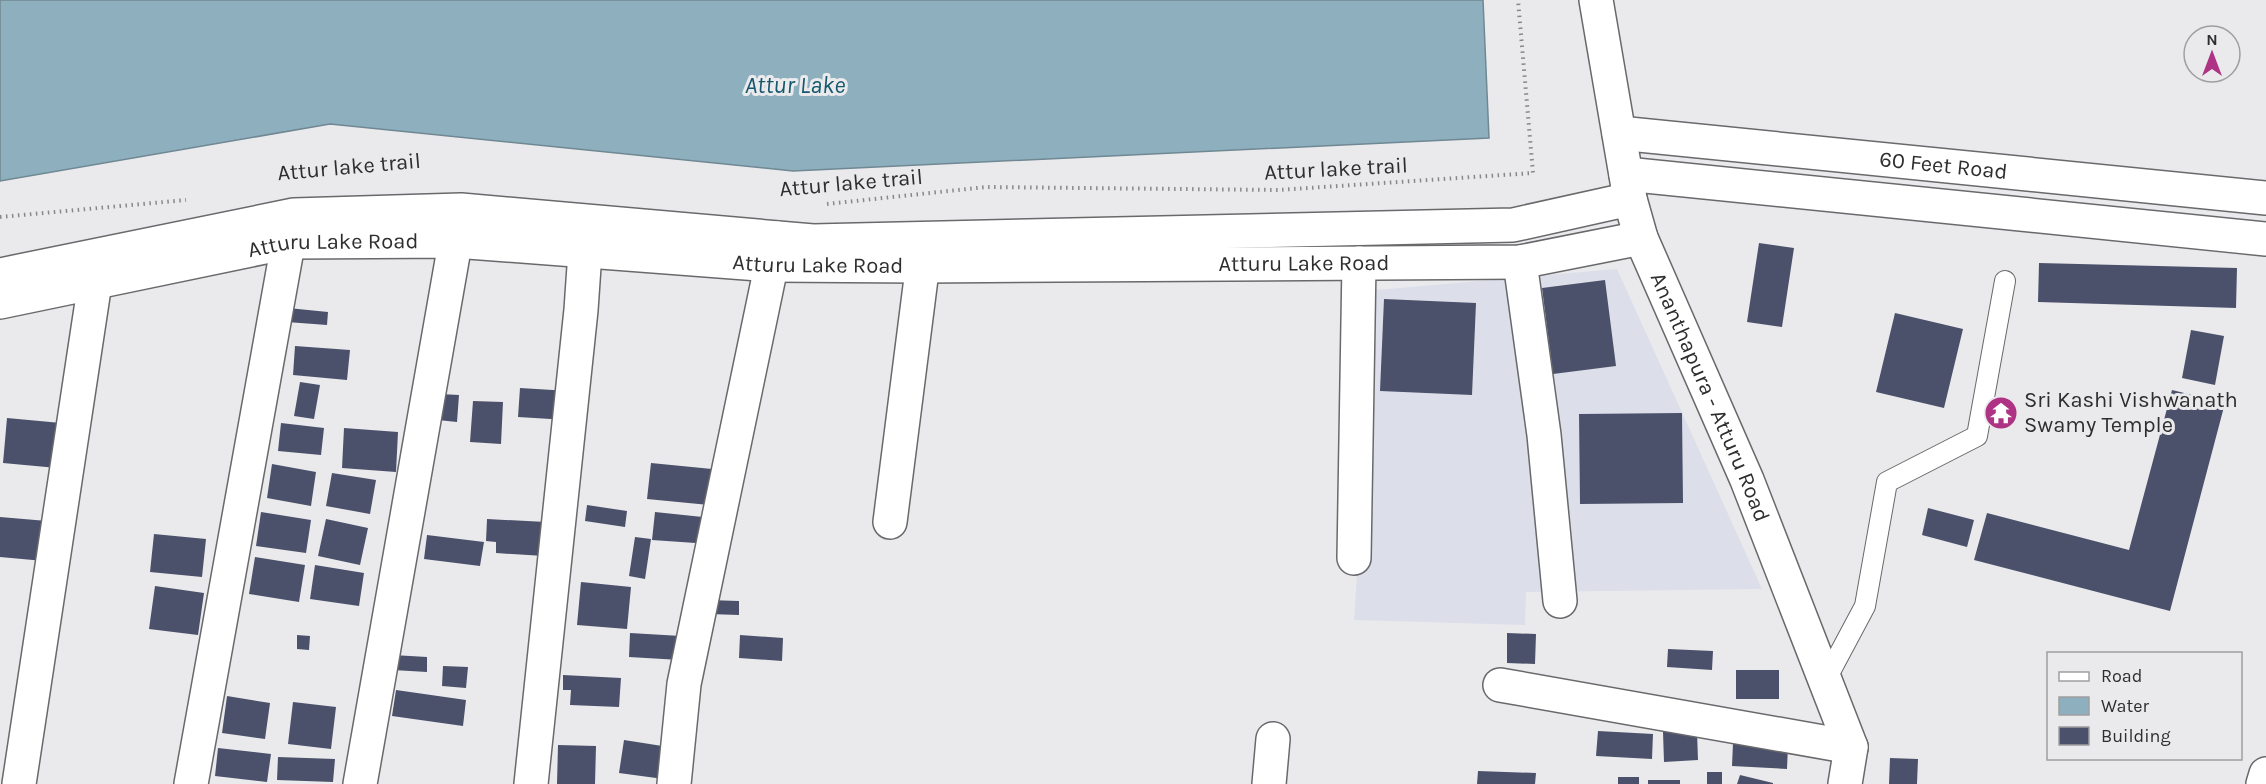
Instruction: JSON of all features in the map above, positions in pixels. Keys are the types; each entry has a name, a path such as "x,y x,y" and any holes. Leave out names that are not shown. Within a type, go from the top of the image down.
{"street":[{"name":"Ananthapura - Atturu Road","path":"1596,0 1628,186 1641,238 1747,480 1851,747"},
{"name":"60 Feet Road","path":"1619,133 2266,198"},
{"name":"60 Feet Road","path":"1628,186 2266,239"},
{"name":"Atturu Lake Road","path":"924,252 1513,225 1628,186"},
{"name":"Atturu Lake Road","path":"0,302 98,268 291,228 458,225 774,252 813,242 924,252 1359,263 1520,262 1641,238"},
{"path":"360,784 458,225"},
{"path":"191,784 291,228"},
{"path":"531,784 586,235"},
{"path":"674,784 684,684 774,252"},
{"path":"890,522 924,252"},
{"path":"1520,262 1544,435 1560,601"},
{"path":"1354,558 1359,263"},
{"name":"Atturu Lake Road","path":"0,275 98,268"},
{"path":"19,784 98,268"},
{"path":"1500,685 1851,747 1845,784"},
{"path":"1269,784 1273,739"},
{"path":"2263,784 2266,774"}],"lane":[{"path":"1825,681 1865,606 1887,482 1977,436 2005,281"}],"path":[{"name":"Attur lake trail","path":"816,205 986,187 1278,190 1533,173 1518,0"},
{"path":"0,217 189,199"}],"shaded area":[{"path":"1617,269 1762,589 1526,592 1525,625 1354,620 1376,290"}],"water":[{"name":"Attur Lake","path":"0,0 1483,0 1489,138 793,171 330,124 0,181"}],"building":[{"path":"1759,243 1794,248 1782,327 1747,322"},
{"path":"2039,263 2237,268 2236,308 2038,302"},
{"path":"1605,280 1616,366 1553,374 1542,288"},
{"path":"1384,299 1476,303 1472,395 1380,391"},
{"path":"288,308 328,312 327,325 287,322"},
{"path":"1895,313 1963,329 1944,408 1876,392"},
{"path":"2191,330 2224,336 2215,385 2182,378"},
{"path":"295,346 350,350 347,380 293,375"},
{"path":"300,382 320,385 314,419 294,416"},
{"path":"520,388 569,391 567,420 518,417"},
{"path":"2172,390 2225,403 2170,611 1974,560 1987,513 2129,550"},
{"path":"440,394 459,395 457,422 438,420"},
{"path":"473,401 503,402 501,444 470,442"},
{"path":"1682,413 1683,503 1580,504 1579,414"},
{"path":"7,418 61,423 57,468 3,463"},
{"path":"281,423 324,428 321,455 278,451"},
{"path":"344,428 398,432 396,472 342,468"},
{"path":"651,463 712,469 709,505 647,499"},
{"path":"272,464 316,472 311,506 267,498"},
{"path":"332,473 376,480 370,514 326,506"},
{"path":"587,505 627,511 625,527 585,521"},
{"path":"1928,508 1974,520 1967,547 1922,535"},
{"path":"261,512 311,520 306,553 256,546"},
{"path":"655,512 712,518 710,544 652,540"},
{"path":"0,517 47,521 44,561 0,557"},
{"path":"326,519 368,528 360,565 318,556"},
{"path":"487,519 546,522 544,556 496,553 496,542 486,541"},
{"path":"154,534 206,539 202,577 150,572"},
{"path":"427,535 484,542 480,566 424,559"},
{"path":"635,537 651,539 645,579 629,576"},
{"path":"255,557 305,565 299,602 249,594"},
{"path":"315,565 364,573 359,606 310,599"},
{"path":"581,582 631,587 627,629 577,625"},
{"path":"155,586 204,593 198,635 149,629"},
{"path":"708,600 739,601 739,615 708,614"},
{"path":"630,633 681,636 680,660 629,657"},
{"path":"1507,633 1536,634 1535,664 1507,663"},
{"path":"297,635 310,636 309,650 297,649"},
{"path":"740,635 783,638 782,661 739,658"},
{"path":"1668,649 1713,651 1712,670 1667,667"},
{"path":"393,655 427,657 427,672 393,670"},
{"path":"443,666 468,667 466,688 442,686"},
{"path":"1736,670 1779,670 1779,699 1736,699"},
{"path":"563,675 621,678 619,707 570,705 571,690 563,690"},
{"path":"396,690 466,700 463,726 392,716"},
{"path":"227,696 270,703 265,739 222,733"},
{"path":"293,702 336,707 331,749 288,744"},
{"path":"1598,731 1653,734 1652,759 1596,756"},
{"path":"1697,731 1698,760 1664,762 1663,732"},
{"path":"624,740 675,748 671,780 619,773"},
{"path":"1733,743 1788,745 1787,769 1732,766"},
{"path":"558,745 596,746 595,784 557,784"},
{"path":"218,748 271,754 267,782 215,776"},
{"path":"278,757 335,759 333,782 277,780"},
{"path":"1890,758 1918,759 1917,784 1889,784"},
{"path":"1478,771 1536,773 1535,784 1477,784"},
{"path":"1707,772 1722,772 1722,784 1707,784"},
{"path":"1740,775 1773,783 1773,784 1737,784"},
{"path":"1618,777 1639,777 1639,784 1618,784"},
{"path":"1648,780 1680,780 1680,784 1648,784"}],"place":[{"name":"Sri Kashi Vishwanath Swamy Temple","path":"2001,413"}]}
